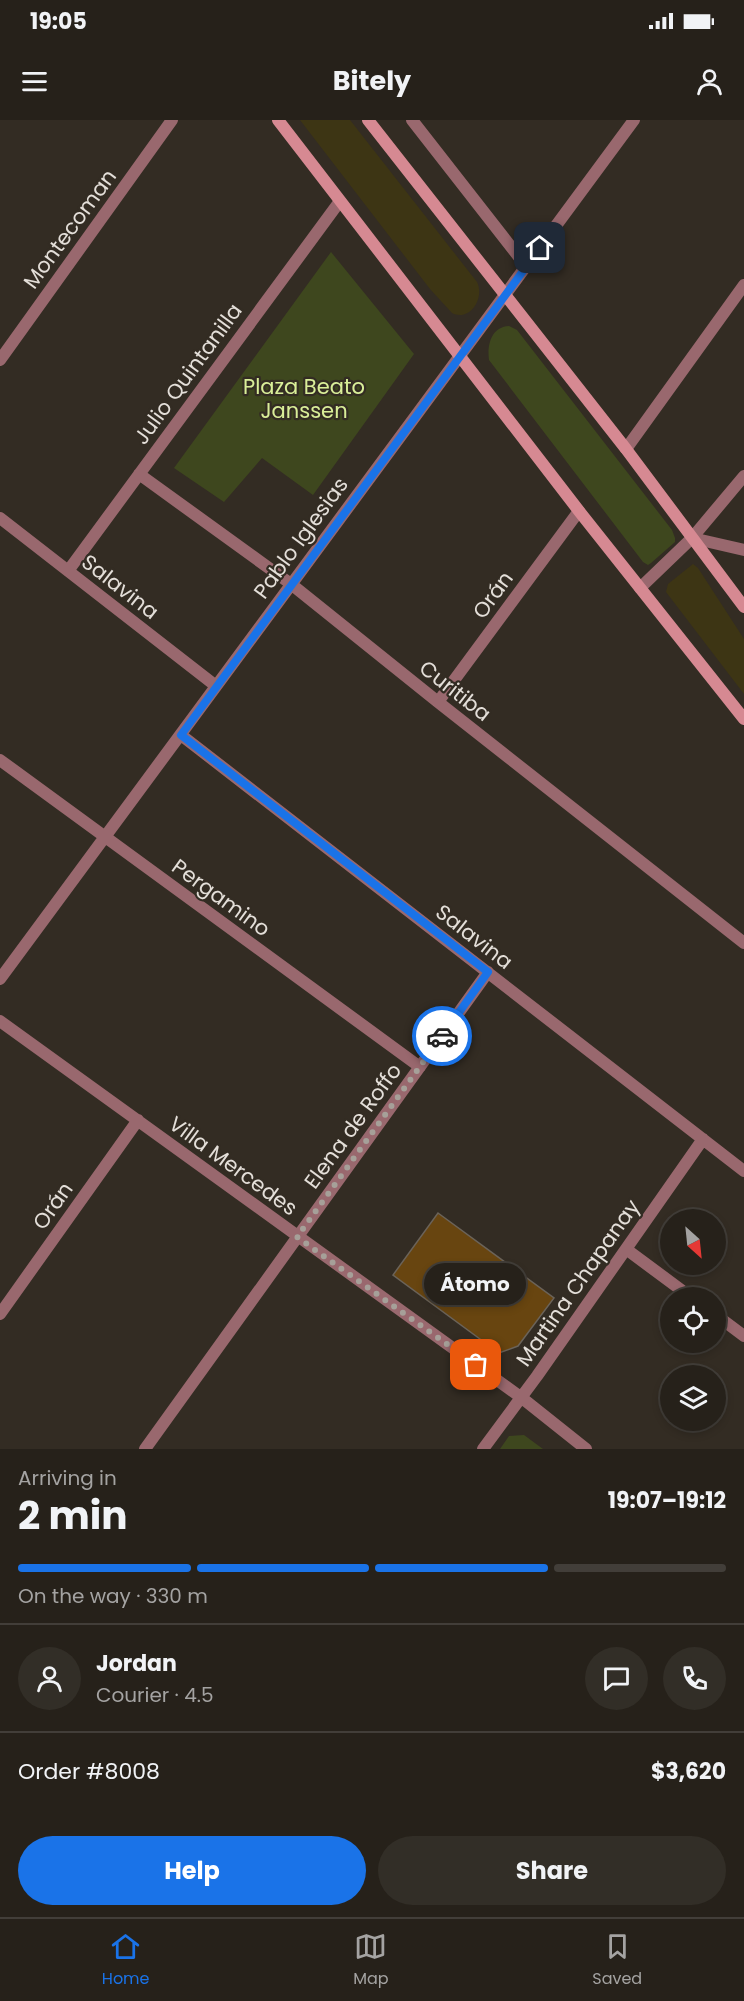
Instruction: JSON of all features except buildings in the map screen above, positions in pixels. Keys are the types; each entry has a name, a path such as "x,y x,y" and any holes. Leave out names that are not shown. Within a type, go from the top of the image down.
{"main road":[{"path":"278,120 579,511 744,719"},
{"path":"369,120 626,449 744,608"}],"street":[{"name":"Montecoman","path":"0,360 172,120"},
{"path":"412,120 526,266"},
{"name":"Pablo Iglesias","path":"0,979 634,120"},
{"name":"Julio Quintanilla","path":"68,571 340,201"},
{"path":"626,449 744,285"},
{"name":"Curitiba","path":"139,474 291,584 744,943"},
{"path":"640,588 692,538 744,476"},
{"name":"Orán","path":"438,702 579,511"},
{"name":"Salavina","path":"0,518 216,686"},
{"path":"692,538 744,550"},
{"name":"Salavina","path":"181,735 744,1171"},
{"name":"Pergamino","path":"0,760 420,1067"},
{"name":"Elena de Roffo","path":"145,1449 488,972"},
{"name":"Villa Mercedes","path":"0,1021 522,1398 586,1449"},
{"name":"Orán","path":"0,1314 138,1120"},
{"name":"Martina Chapanay","path":"483,1449 522,1398 703,1139"},
{"path":"626,1249 677,1287"},
{"path":"726,1322 744,1336"}],"green space":[{"name":"Plaza Beato Janssen","path":"331,252 414,354 313,495 262,458 224,502 174,468"},
{"path":"509,326 517,330 672,530 675,542 648,565 643,562 489,360 489,348 494,333"},
{"path":"524,1435 543,1449 500,1449 509,1436"}],"sand":[{"path":"300,120 350,120 477,282 479,295 470,311 459,315 452,313 430,289"},
{"path":"693,564 698,568 744,639 744,694 666,592 668,584"}],"way so far":[{"path":"442,1036 297,1237 476,1365"}],"place":[{"name":"Átomo","path":"476,1365"}],"route":[{"path":"442,1036 488,972 181,735 540,248"}]}
